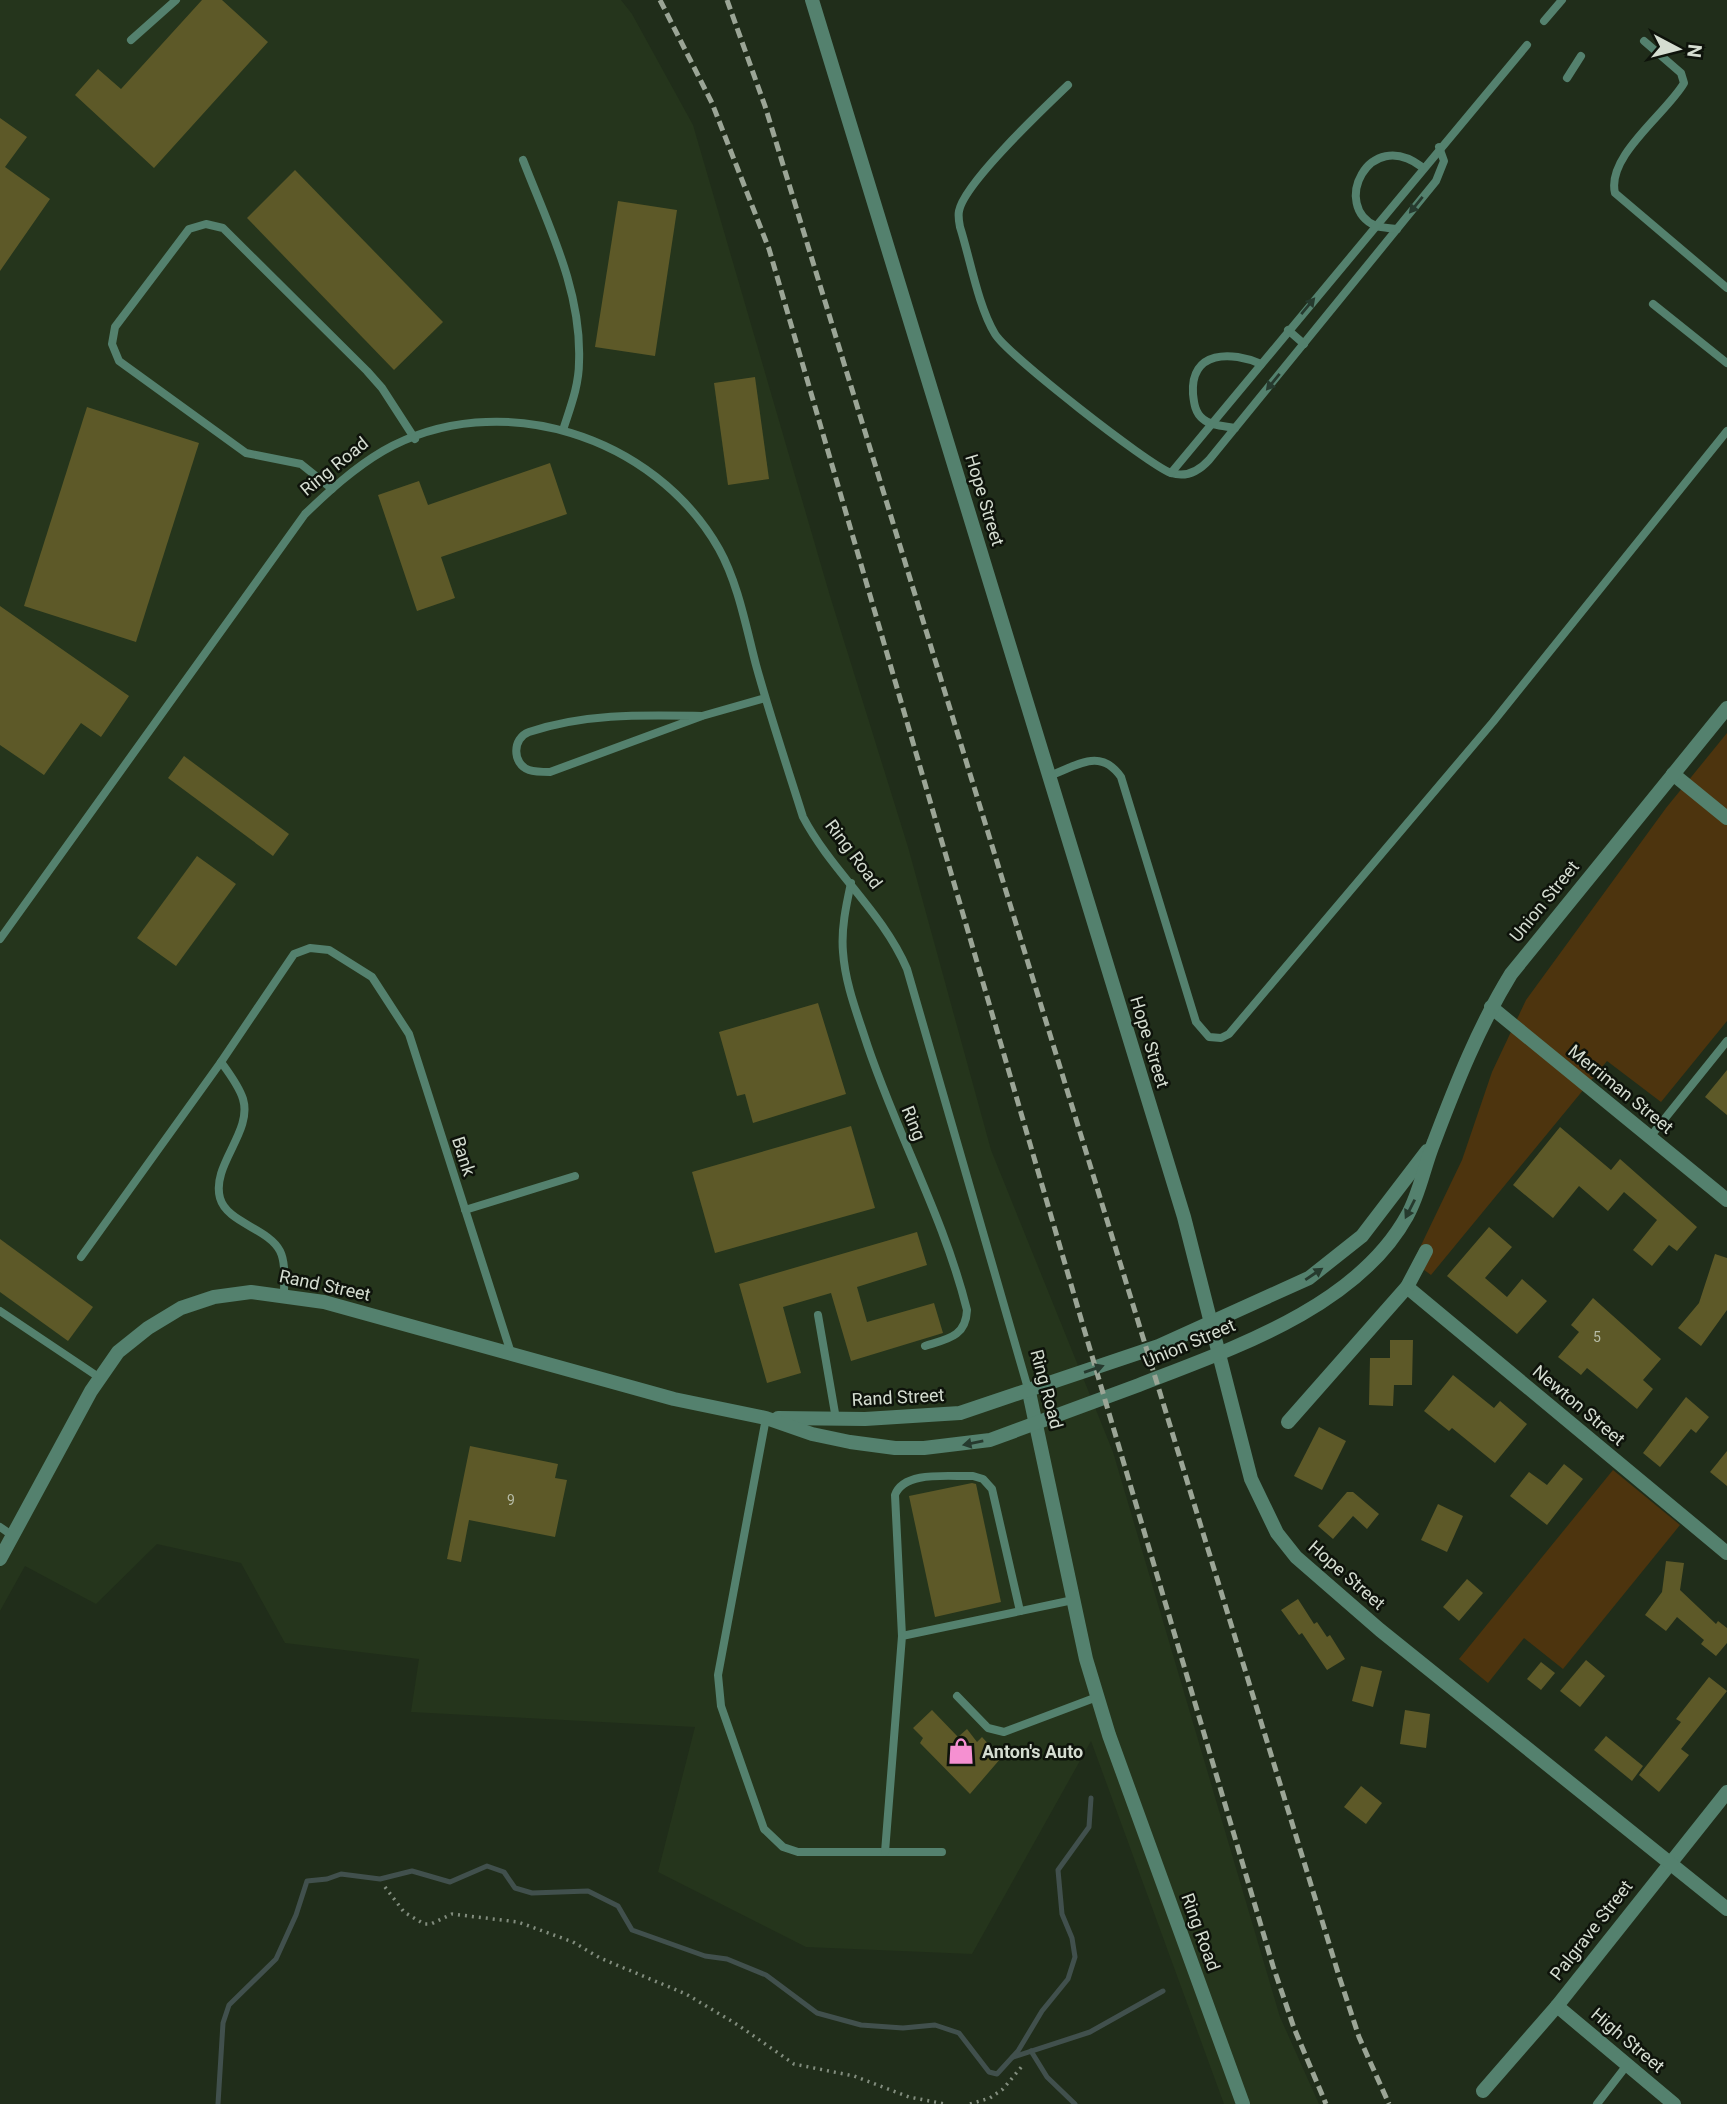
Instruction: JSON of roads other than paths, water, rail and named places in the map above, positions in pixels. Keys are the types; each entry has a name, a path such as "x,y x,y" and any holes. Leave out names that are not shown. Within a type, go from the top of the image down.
{"street":[{"name":"Hope Street","path":"812,0 1184,1217 1251,1479 1277,1533 1296,1557 1380,1630 1727,1909"},
{"name":"Union Street","path":"1038,1423 1218,1353 1320,1303 1368,1266 1407,1216 1417,1196 1432,1144 1491,1007 1533,943 1727,708"},
{"path":"1673,774 1727,818"},
{"name":"Merriman Street","path":"1491,1007 1727,1200"},
{"name":"Union Street","path":"1029,1392 1159,1346 1310,1278 1346,1251 1371,1225 1432,1144"},
{"path":"1288,1422 1407,1287 1426,1251"},
{"name":"Newton Street","path":"1407,1287 1727,1553"},
{"name":"Rand Street","path":"0,1559 100,1378 118,1352 148,1328 181,1308 215,1297 251,1292 324,1301 674,1399 766,1418 812,1434 895,1448 961,1445 990,1440 1038,1423"},
{"name":"Rand Street","path":"766,1418 926,1417 960,1413 1029,1392"},
{"name":"Ring Road","path":"1029,1392 1038,1423 1073,1600 1097,1697 1243,2104"},
{"name":"Palgrave Street","path":"1483,2091 1557,2006 1669,1861 1727,1792"},
{"name":"High Street","path":"1557,2006 1674,2104"}],"lane":[{"path":"131,40 176,0"},
{"path":"1544,21 1562,0"},
{"path":"1644,41 1681,73 1684,83 1621,162 1614,179 1615,193 1727,288"},
{"path":"1171,472 1422,167 1527,45"},
{"path":"1567,78 1581,56"},
{"path":"1068,85 1038,113 974,185 958,213 960,227 996,334 1101,424 1139,453 1171,472 1196,472 1235,428 1441,172 1444,156 1439,147"},
{"path":"1397,229 1375,226 1359,208 1356,192 1366,166 1377,159 1390,156 1413,160 1422,167"},
{"path":"523,160 569,277 580,362 576,388 563,430"},
{"path":"332,489 301,464 246,453 119,362 112,344 115,327 189,229 206,224 223,228 367,371 382,388 415,439"},
{"path":"1653,304 1727,363"},
{"path":"1288,330 1304,344"},
{"path":"1235,428 1211,424 1201,419 1194,404 1193,387 1202,365 1213,358 1235,354 1261,364"},
{"name":"Ring Road","path":"0,939 305,514 332,489 385,450 438,430 485,422 563,430 585,435 623,453 662,480 694,509 720,551 737,596 765,698 803,817 818,845 894,939 907,969 1029,1392"},
{"path":"1049,776 1098,759 1107,761 1121,777 1196,1022 1209,1037 1229,1034 1493,722 1727,432"},
{"path":"702,716 614,714 557,725 526,733 516,746 516,757 522,766 530,771 550,772 702,716 765,698"},
{"name":"Ring","path":"851,883 843,918 843,952 849,990 897,1125 938,1215 967,1310 966,1322 961,1332 925,1346"},
{"name":"Bank","path":"221,1062 294,954 310,948 329,950 372,977 409,1034 511,1353"},
{"path":"1650,1137 1727,1041"},
{"path":"81,1256 221,1062 244,1102 243,1116 220,1181 219,1194 223,1206 272,1241 280,1252 284,1294"},
{"path":"465,1210 575,1176"},
{"path":"0,1311 100,1378"},
{"path":"818,1315 836,1419"},
{"path":"766,1418 718,1675 721,1706 764,1829 772,1839 798,1852 942,1852"},
{"path":"885,1852 902,1636 895,1495 898,1487 907,1479 973,1476 983,1479 992,1489 1020,1611"},
{"path":"0,1527 13,1536"},
{"path":"902,1636 1073,1600"},
{"path":"957,1696 988,1728 1004,1731 1097,1697"},
{"path":"1597,2104 1627,2065"}],"waterway":[{"path":"218,2104 223,2023 229,2005 276,1959 296,1915 307,1881 341,1874 380,1879 412,1871 450,1882 487,1866 504,1872 515,1888 532,1893 588,1891 618,1906 632,1930 705,1956 727,1959 766,1975 817,2013 861,2025 903,2028 935,2025 959,2033 989,2072 997,2074 1018,2051 1042,2011 1068,1979 1075,1957 1072,1938 1062,1914 1058,1870 1089,1827 1091,1798"},
{"path":"1013,2057 1090,2032 1163,1991"},
{"path":"1031,2051 1047,2077 1075,2104"}],"railway":[{"path":"660,0 712,103 769,249 1273,1966 1294,2028 1326,2104"},
{"path":"727,0 765,106 1339,1976 1359,2037 1389,2104"}],"place":[{"name":"Anton's Auto","path":"961,1751"}]}
